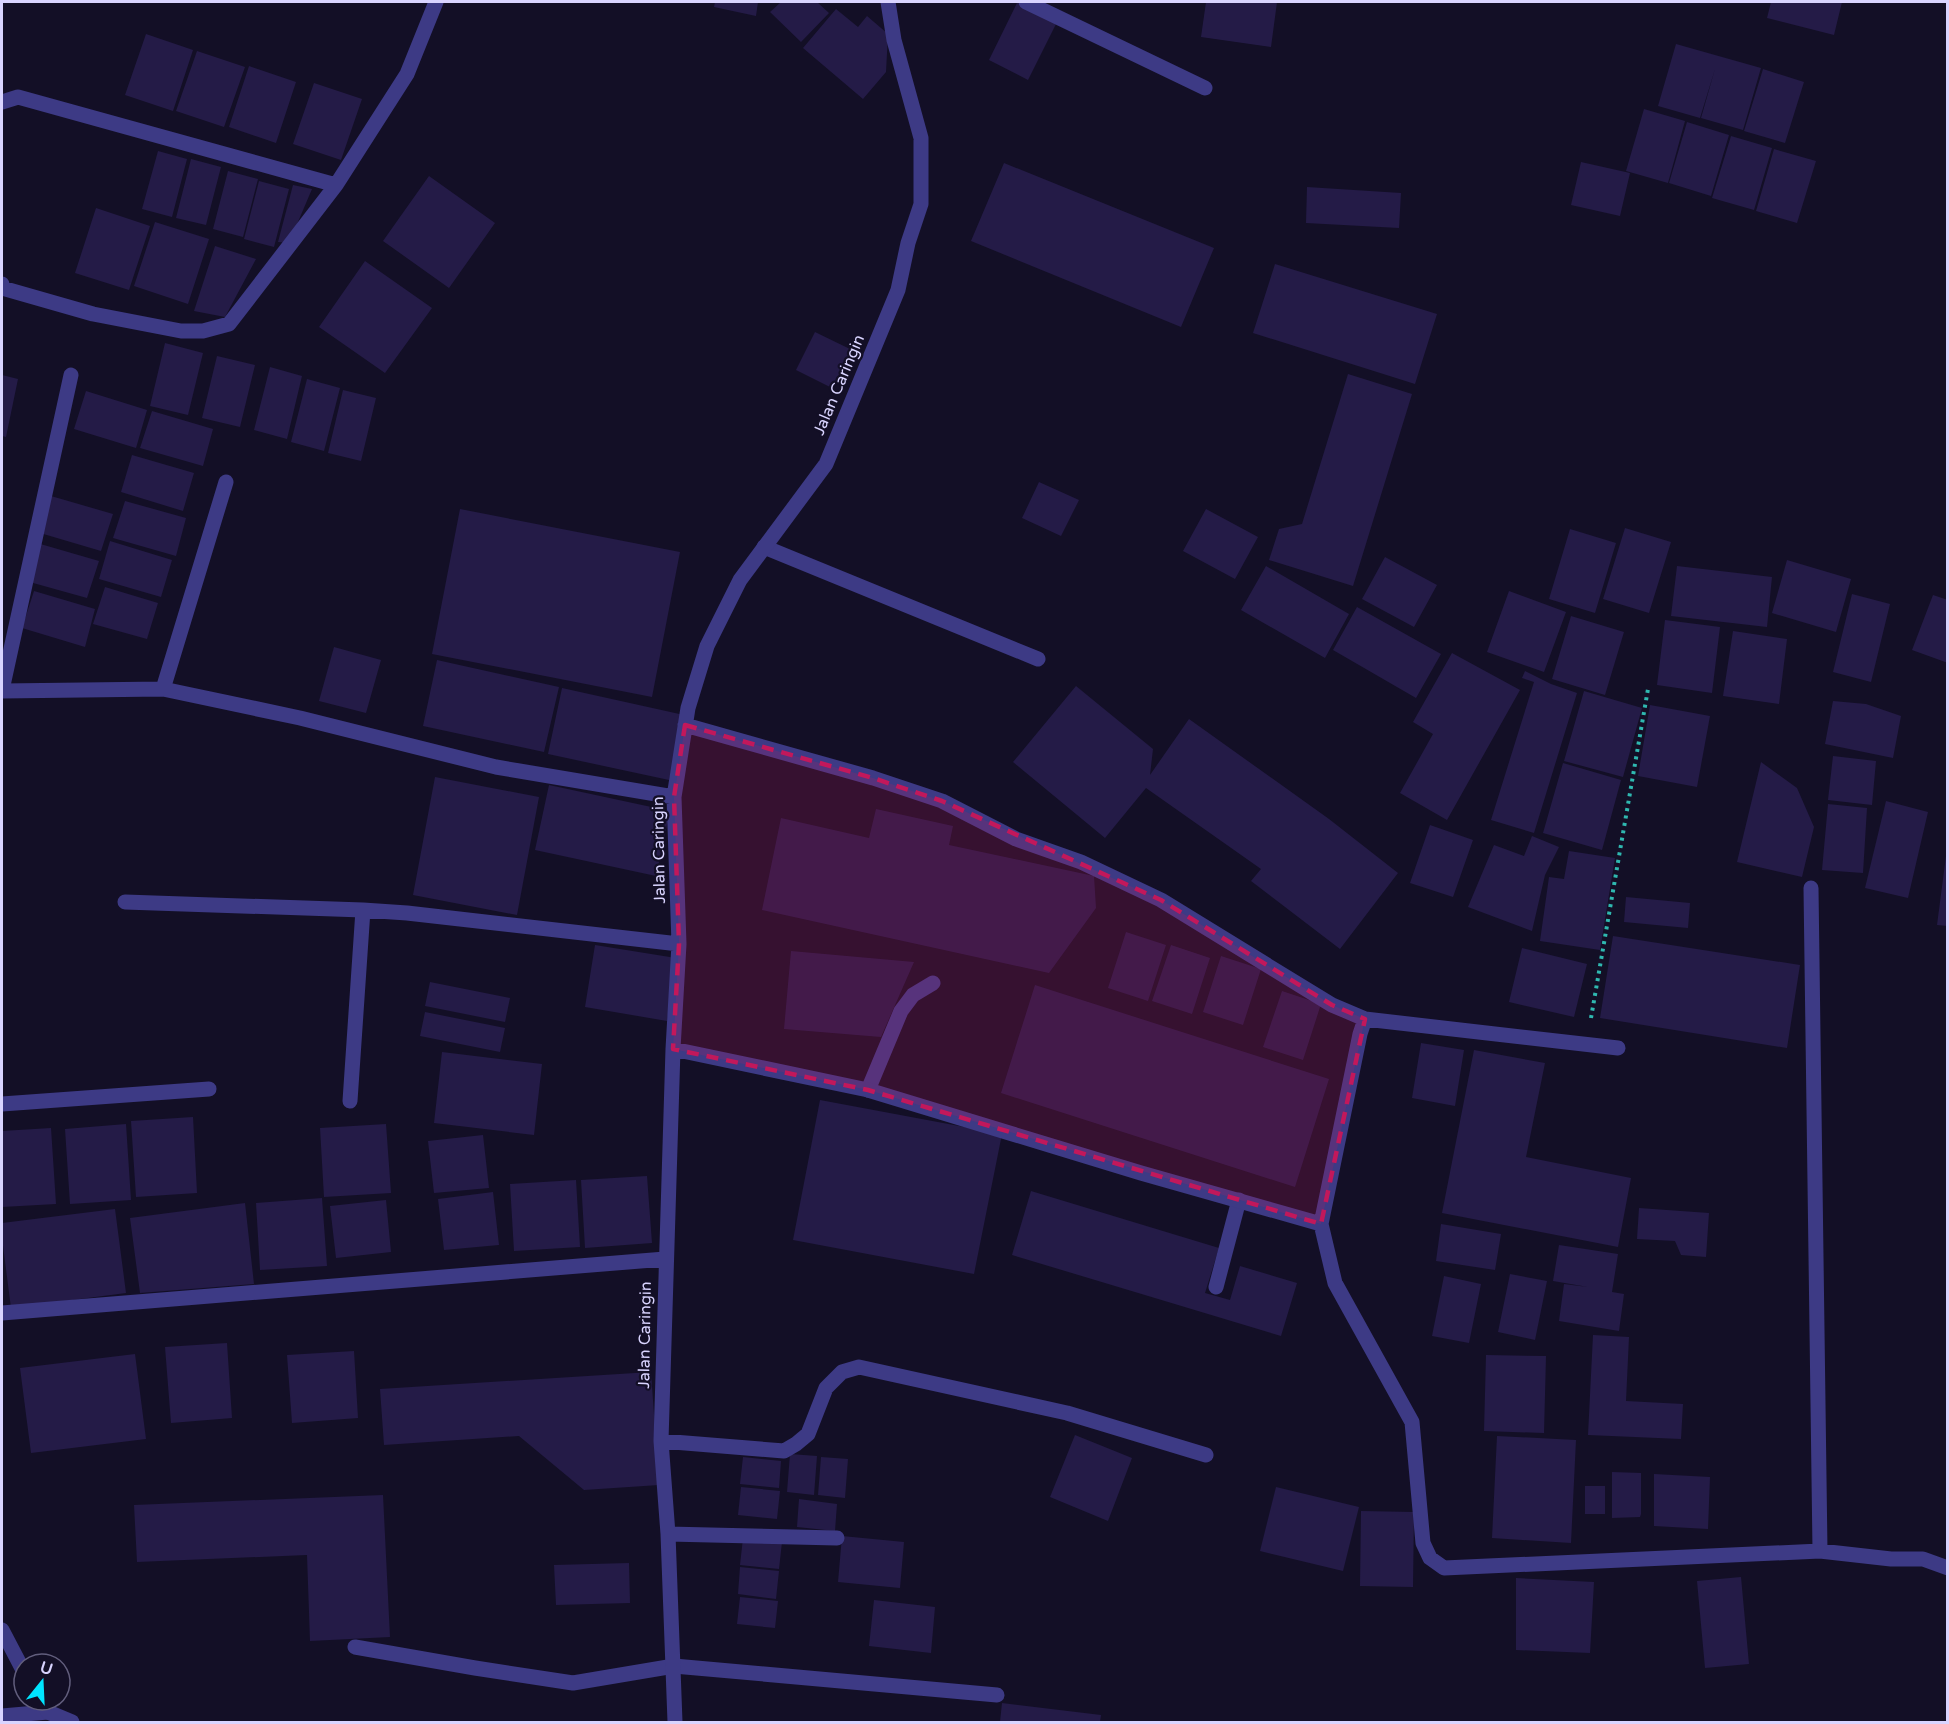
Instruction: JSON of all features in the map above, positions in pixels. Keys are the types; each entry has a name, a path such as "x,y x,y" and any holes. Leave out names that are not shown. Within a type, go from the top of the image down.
{"street":[{"path":"2,287 93,314 181,331 203,331 229,324 336,185 407,74 436,2"},
{"name":"Jalan Caringin","path":"675,1722 668,1534 661,1441 673,1049 680,944 674,797 688,708 707,646 740,580 826,464 898,290 908,243 921,204 921,138 894,40 888,2"},
{"path":"1026,2 1205,88"},
{"path":"2,102 18,97 336,185"},
{"path":"71,375 2,691 163,689 300,718 496,767 674,797"},
{"path":"163,689 226,482"},
{"path":"764,547 1038,659"},
{"path":"685,725 873,778 942,801 1016,839 1081,862 1161,900 1332,1005 1365,1019 1618,1048"},
{"path":"1811,888 1820,1551"},
{"path":"125,902 407,913 680,944"},
{"path":"350,1101 363,910"},
{"path":"868,1090 901,1011 913,995 933,982"},
{"path":"1365,1019 1360,1034 1322,1224 1335,1283 1412,1422 1424,1543 1430,1558 1444,1568 1820,1551 1892,1559 1923,1558 1947,1568"},
{"path":"673,1049 868,1090 1141,1173 1322,1224"},
{"path":"2,1104 209,1089"},
{"path":"1216,1287 1239,1200"},
{"path":"2,1313 665,1259"},
{"path":"661,1441 783,1452 808,1434 825,1388 842,1372 859,1367 1067,1413 1206,1455"},
{"path":"668,1534 837,1538"},
{"path":"2,1630 14,1652"},
{"path":"356,1647 573,1683 674,1666 997,1695"},
{"path":"2,1716 19,1712"},
{"path":"55,1712 72,1722"}],"path":[{"path":"1586,1045 1648,689"}],"highlighted area":[{"path":"685,725 873,778 942,801 1161,900 1332,1005 1365,1019 1321,1224 868,1090 673,1049 679,944 674,797"}],"building":[{"path":"715,2 758,2 756,16 714,7"},
{"path":"781,2 817,2 829,13 801,42 770,12"},
{"path":"1206,2 1277,2 1271,47 1201,37"},
{"path":"1771,2 1842,2 1834,35 1767,18"},
{"path":"1017,3 1057,22 1028,80 989,60"},
{"path":"836,9 858,27 867,16 888,34 886,72 863,99 803,48"},
{"path":"146,34 193,50 173,111 125,95"},
{"path":"1676,44 1761,68 1743,130 1701,118 1715,69 1700,118 1658,106"},
{"path":"197,51 245,67 224,127 176,111"},
{"path":"249,66 296,82 276,143 229,127"},
{"path":"1763,69 1804,82 1785,143 1744,131"},
{"path":"314,83 362,99 341,160 293,144"},
{"path":"1644,109 1685,121 1668,183 1626,171"},
{"path":"1687,122 1729,135 1711,196 1669,183"},
{"path":"1731,136 1772,148 1754,210 1712,198"},
{"path":"1774,149 1816,161 1797,223 1756,211"},
{"path":"158,151 187,159 172,217 142,209"},
{"path":"191,159 221,167 206,225 176,218"},
{"path":"1581,162 1630,173 1620,216 1571,205"},
{"path":"1004,163 1214,248 1181,327 971,241"},
{"path":"228,171 258,179 243,237 213,229"},
{"path":"429,176 495,223 449,288 383,241"},
{"path":"259,181 289,189 274,247 244,239"},
{"path":"293,185 312,189 289,243 278,242"},
{"path":"1307,187 1401,193 1399,228 1306,223"},
{"path":"96,208 150,226 129,290 75,273"},
{"path":"155,222 209,239 188,304 134,286"},
{"path":"215,246 256,259 225,317 194,311"},
{"path":"365,261 432,308 385,373 319,327"},
{"path":"1275,264 1437,314 1415,384 1253,333"},
{"path":"815,332 852,350 832,388 796,370"},
{"path":"165,343 203,353 188,415 150,406"},
{"path":"217,356 255,365 240,427 202,418"},
{"path":"270,367 302,376 287,439 254,430"},
{"path":"1348,374 1412,394 1353,586 1269,560 1279,529 1302,524"},
{"path":"2,375 18,379 6,437 2,436"},
{"path":"307,379 340,388 324,451 291,442"},
{"path":"343,390 376,398 361,461 328,453"},
{"path":"86,391 147,410 136,448 74,429"},
{"path":"152,411 213,429 203,466 140,448"},
{"path":"132,455 194,473 183,511 121,492"},
{"path":"1039,482 1079,500 1061,536 1022,518"},
{"path":"51,496 113,514 101,551 40,533"},
{"path":"125,501 186,518 176,556 113,538"},
{"path":"460,509 680,552 652,697 432,654"},
{"path":"1206,509 1258,537 1235,579 1183,551"},
{"path":"1625,528 1671,542 1649,613 1603,599"},
{"path":"1570,529 1616,543 1595,613 1549,599"},
{"path":"110,541 172,560 161,597 99,579"},
{"path":"37,543 99,561 87,598 26,581"},
{"path":"1385,557 1437,585 1414,627 1362,599"},
{"path":"1787,560 1851,579 1836,632 1772,613"},
{"path":"1266,566 1349,614 1325,658 1241,610"},
{"path":"1677,566 1772,577 1767,627 1671,616"},
{"path":"105,587 158,603 147,639 93,624"},
{"path":"34,591 95,609 85,647 22,628"},
{"path":"1509,591 1566,612 1544,672 1487,652"},
{"path":"1852,594 1890,604 1871,682 1833,672"},
{"path":"1933,595 1948,600 1948,663 1912,650"},
{"path":"1357,607 1441,654 1416,698 1333,650"},
{"path":"1571,616 1624,632 1605,695 1552,679"},
{"path":"1665,620 1720,627 1712,693 1657,685"},
{"path":"1733,631 1787,639 1779,704 1723,696"},
{"path":"334,647 381,660 366,713 319,701"},
{"path":"1452,653 1520,690 1447,820 1400,793 1433,734 1413,722"},
{"path":"437,660 559,687 544,752 423,726"},
{"path":"1525,671 1551,684 1577,693 1534,833 1491,820 1534,682 1522,678"},
{"path":"1076,686 1153,749 1150,775 1189,719 1329,819 1398,873 1340,949 1251,881 1261,869 1146,788 1105,838 1013,762"},
{"path":"562,688 684,715 669,780 548,754"},
{"path":"1584,691 1642,708 1623,777 1564,761"},
{"path":"1833,701 1866,704 1901,716 1893,758 1825,744"},
{"path":"1650,705 1710,716 1697,787 1638,776"},
{"path":"1833,756 1876,761 1872,805 1828,800"},
{"path":"1761,762 1797,788 1814,827 1802,877 1737,862"},
{"path":"1563,763 1621,780 1602,850 1543,833"},
{"path":"435,777 539,797 517,915 413,895"},
{"path":"549,785 670,811 656,876 535,850"},
{"path":"1886,801 1928,812 1908,898 1865,888"},
{"path":"1828,804 1867,808 1863,873 1822,870"},
{"path":"876,809 953,826 949,845 1094,876 1096,908 1049,973 762,910 781,818 869,838"},
{"path":"1430,825 1473,840 1453,897 1410,883"},
{"path":"1532,836 1559,847 1545,875 1532,931 1468,907 1494,845 1524,856"},
{"path":"1569,851 1615,858 1600,950 1540,941 1549,877 1564,879"},
{"path":"1946,856 1948,857 1948,926 1937,925"},
{"path":"1626,897 1690,903 1688,928 1624,922"},
{"path":"1126,932 1166,945 1148,1001 1108,988"},
{"path":"1613,936 1800,965 1787,1048 1600,1018"},
{"path":"595,945 676,958 667,1021 585,1007"},
{"path":"1171,945 1210,958 1192,1014 1152,1001"},
{"path":"1522,948 1587,964 1574,1017 1509,1002"},
{"path":"791,951 914,962 881,1037 784,1029"},
{"path":"1221,956 1261,969 1243,1025 1203,1012"},
{"path":"430,982 510,998 505,1022 425,1006"},
{"path":"1035,985 1329,1079 1295,1187 1001,1093"},
{"path":"1282,991 1321,1004 1303,1060 1263,1047"},
{"path":"425,1012 505,1028 500,1052 420,1036"},
{"path":"1421,1043 1464,1050 1455,1106 1412,1098"},
{"path":"1474,1050 1545,1063 1526,1157 1631,1178 1618,1247 1442,1213"},
{"path":"442,1052 542,1064 534,1135 434,1123"},
{"path":"820,1100 1002,1134 974,1274 793,1240"},
{"path":"193,1117 197,1193 136,1197 131,1121"},
{"path":"126,1124 131,1200 70,1204 65,1129"},
{"path":"386,1124 391,1193 324,1197 320,1128"},
{"path":"51,1128 56,1204 2,1207 2,1131"},
{"path":"483,1135 489,1188 434,1193 428,1141"},
{"path":"647,1176 652,1243 585,1248 581,1180"},
{"path":"576,1180 580,1247 514,1251 510,1184"},
{"path":"1031,1191 1219,1248 1205,1293 1230,1300 1240,1266 1297,1283 1281,1336 1012,1255"},
{"path":"493,1192 499,1245 444,1250 438,1199"},
{"path":"322,1198 327,1266 260,1270 256,1203"},
{"path":"386,1200 391,1252 336,1258 330,1206"},
{"path":"245,1203 254,1284 140,1293 130,1218"},
{"path":"1639,1208 1709,1213 1706,1257 1681,1255 1675,1241 1637,1239"},
{"path":"115,1209 126,1293 11,1308 2,1223"},
{"path":"1441,1224 1501,1234 1495,1270 1436,1261"},
{"path":"1559,1245 1618,1254 1612,1292 1624,1294 1619,1331 1559,1321 1564,1284 1588,1287 1553,1281"},
{"path":"1510,1274 1547,1281 1535,1340 1498,1332"},
{"path":"1444,1276 1481,1284 1469,1343 1432,1336"},
{"path":"1593,1335 1629,1337 1626,1401 1683,1404 1681,1439 1588,1435"},
{"path":"227,1343 232,1418 171,1423 165,1347"},
{"path":"354,1351 358,1418 292,1423 287,1355"},
{"path":"135,1354 146,1439 31,1453 20,1368"},
{"path":"1486,1355 1546,1356 1544,1433 1484,1431"},
{"path":"651,1372 659,1485 584,1490 519,1436 384,1445 380,1389"},
{"path":"1075,1435 1132,1458 1108,1521 1050,1497"},
{"path":"1497,1436 1576,1440 1571,1543 1492,1538"},
{"path":"790,1454 817,1456 814,1495 787,1492"},
{"path":"743,1457 781,1461 779,1488 740,1484"},
{"path":"821,1457 848,1459 845,1498 818,1495"},
{"path":"1612,1472 1641,1473 1640,1517 1612,1518"},
{"path":"1654,1474 1710,1477 1708,1529 1654,1526"},
{"path":"1585,1486 1605,1486 1605,1514 1585,1514"},
{"path":"741,1487 780,1491 777,1519 738,1515"},
{"path":"1276,1487 1359,1507 1343,1571 1260,1551"},
{"path":"383,1495 390,1637 310,1641 307,1555 137,1562 134,1505"},
{"path":"799,1499 837,1504 835,1531 797,1527"},
{"path":"1361,1511 1414,1512 1413,1587 1360,1586"},
{"path":"842,1536 904,1542 900,1588 838,1582"},
{"path":"743,1538 782,1542 779,1569 740,1565"},
{"path":"629,1563 630,1603 556,1605 554,1565"},
{"path":"740,1567 779,1571 776,1599 738,1594"},
{"path":"1741,1577 1749,1664 1705,1668 1697,1581"},
{"path":"1516,1578 1594,1582 1590,1653 1516,1650"},
{"path":"740,1597 778,1601 775,1628 737,1624"},
{"path":"874,1600 935,1607 931,1653 869,1646"},
{"path":"1002,1703 1101,1715 1100,1722 1000,1722"}]}
